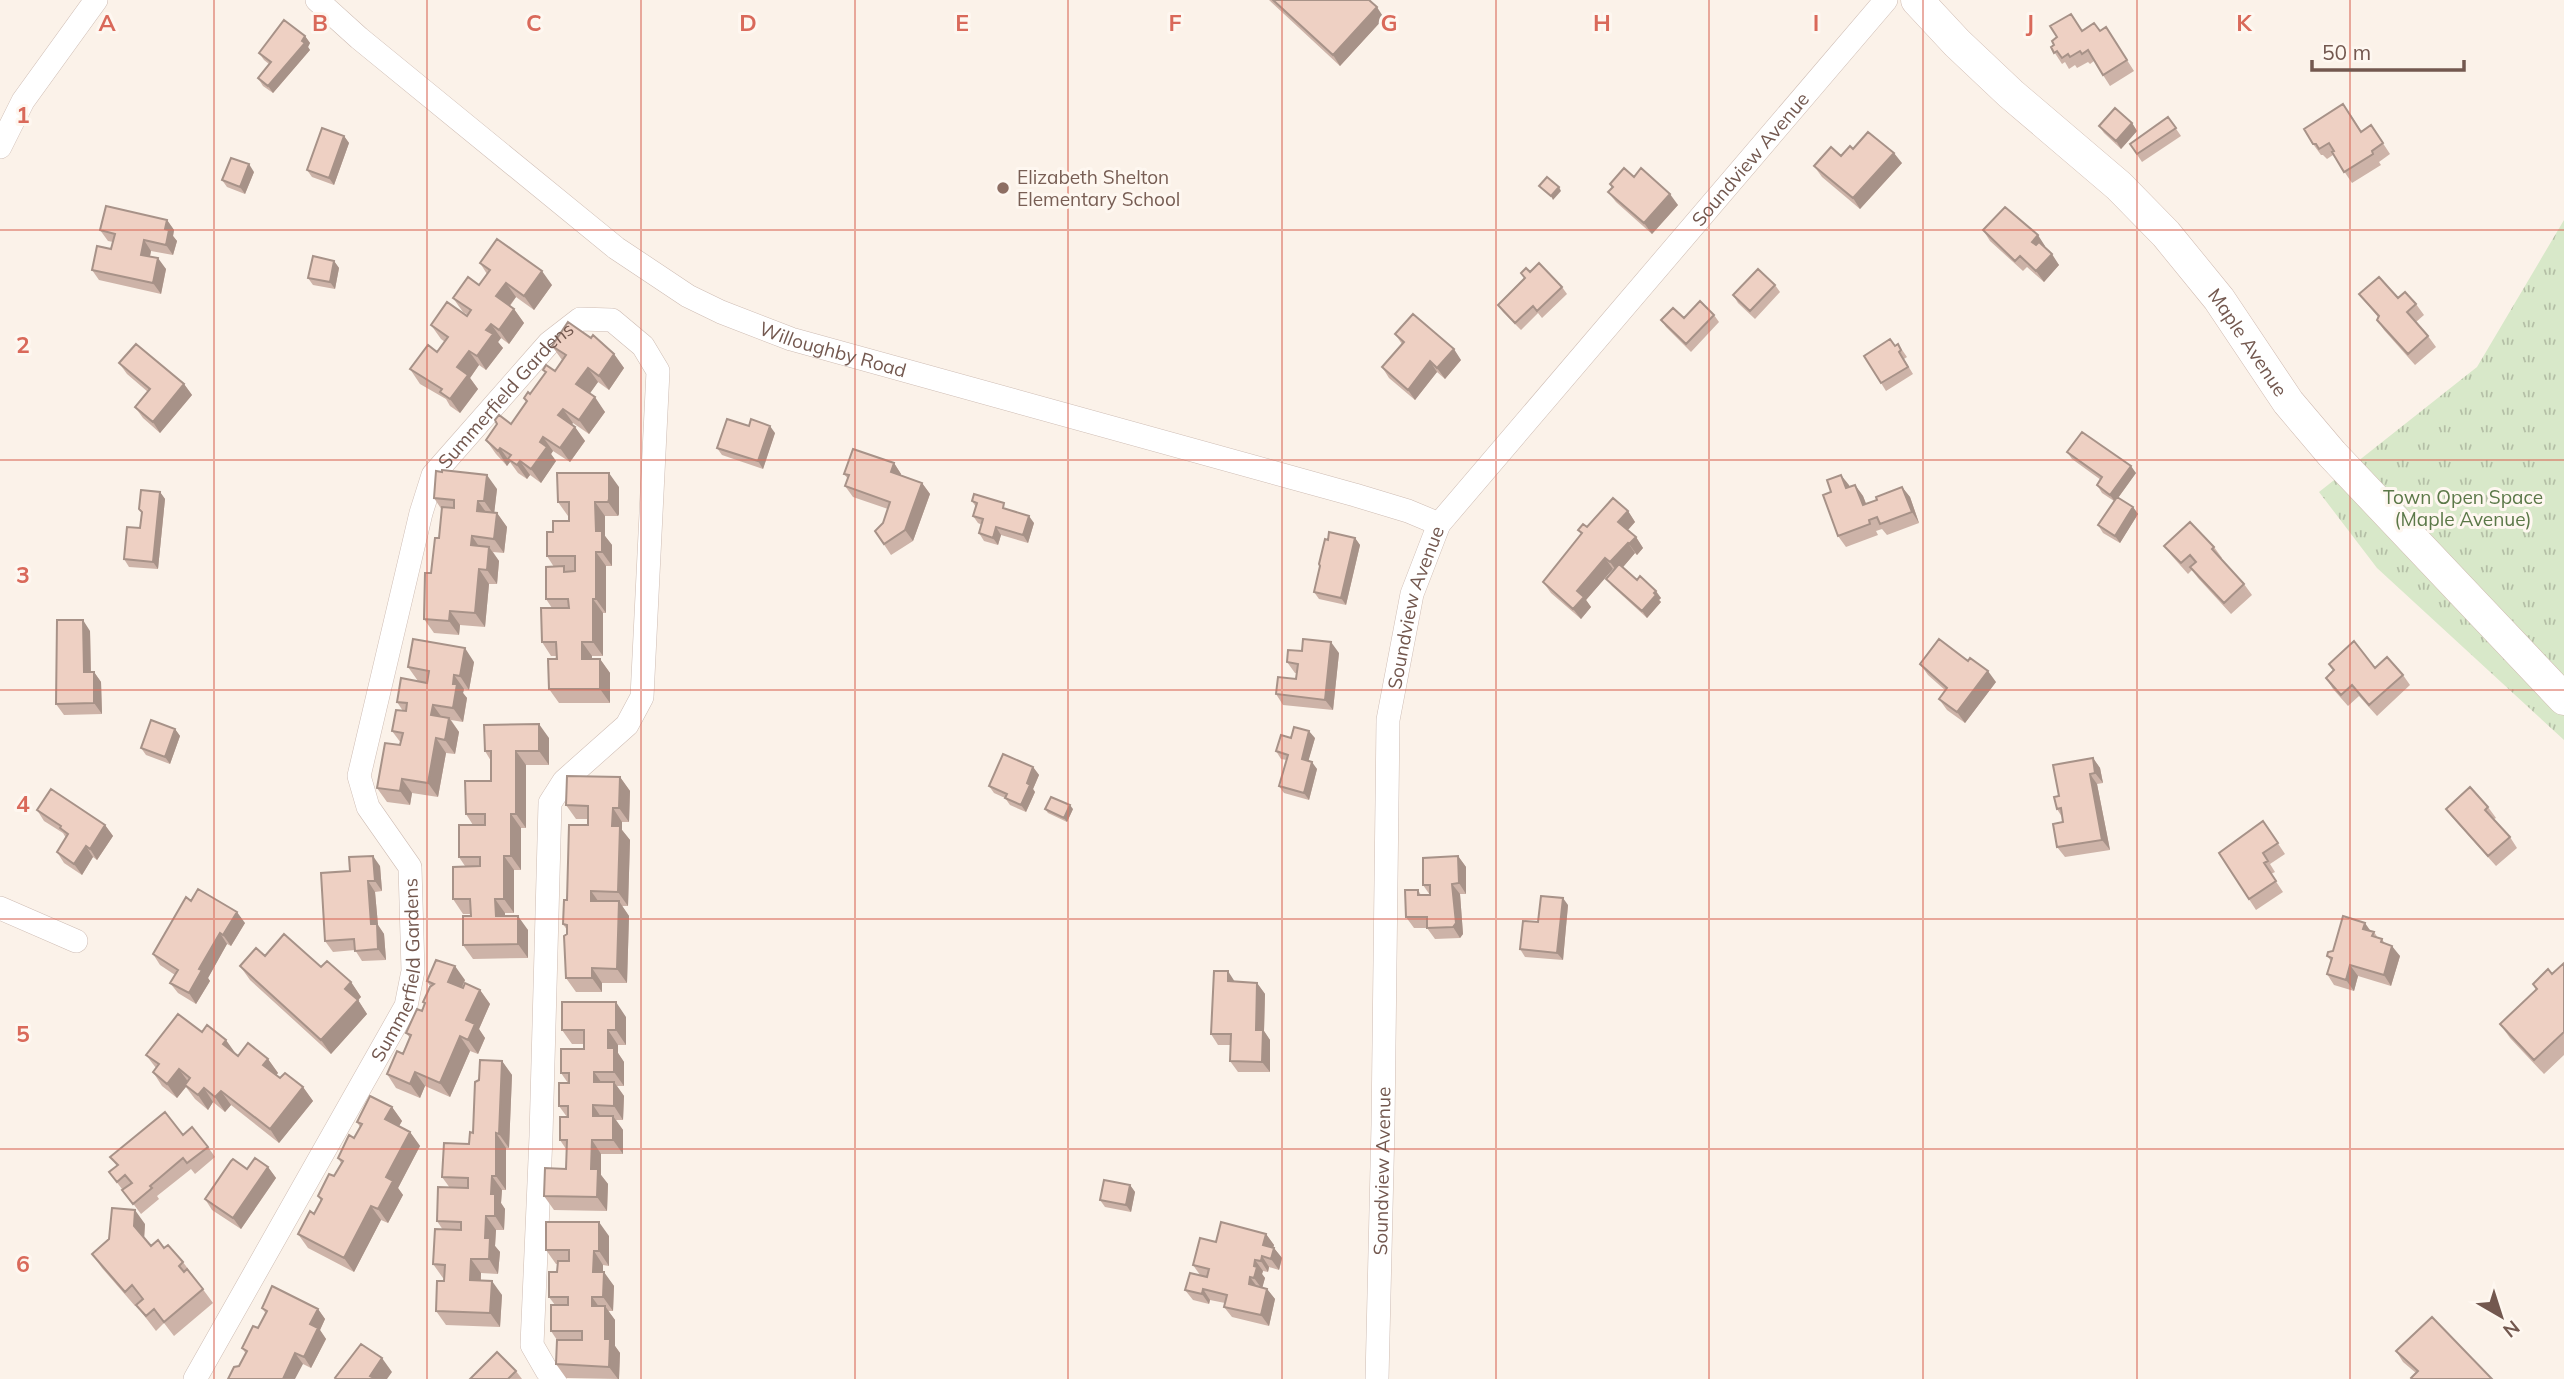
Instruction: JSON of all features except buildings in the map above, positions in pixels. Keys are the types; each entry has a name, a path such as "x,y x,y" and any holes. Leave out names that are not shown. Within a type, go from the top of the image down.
{"main road":[{"name":"Maple Avenue","path":"1917,0 1957,43 2011,94 2119,186 2166,234 2219,299 2288,402 2332,454 2564,699"}],"street":[{"path":"0,146 23,101 96,0"},
{"name":"Willoughby Road","path":"317,0 390,64 616,248 657,278 721,312 803,343 1355,495 1408,511 1439,524"},
{"name":"Soundview Avenue","path":"1377,1379 1388,720 1412,594 1439,524 1685,239 1886,0"},
{"name":"Summerfield Gardens","path":"195,1379 406,1006 413,971 410,867 368,807 359,776 421,513 433,475 548,343 580,319 611,320 643,346 658,371 642,697 627,725 564,781 550,803 532,1345 555,1379"},
{"path":"0,908 76,941"}],"green space":[{"name":"Town Open Space (Maple Avenue)","path":"2564,220 2564,740 2377,568 2319,492 2477,367"}],"place":[{"name":"Elizabeth Shelton Elementary School","path":"1003,188"}]}
